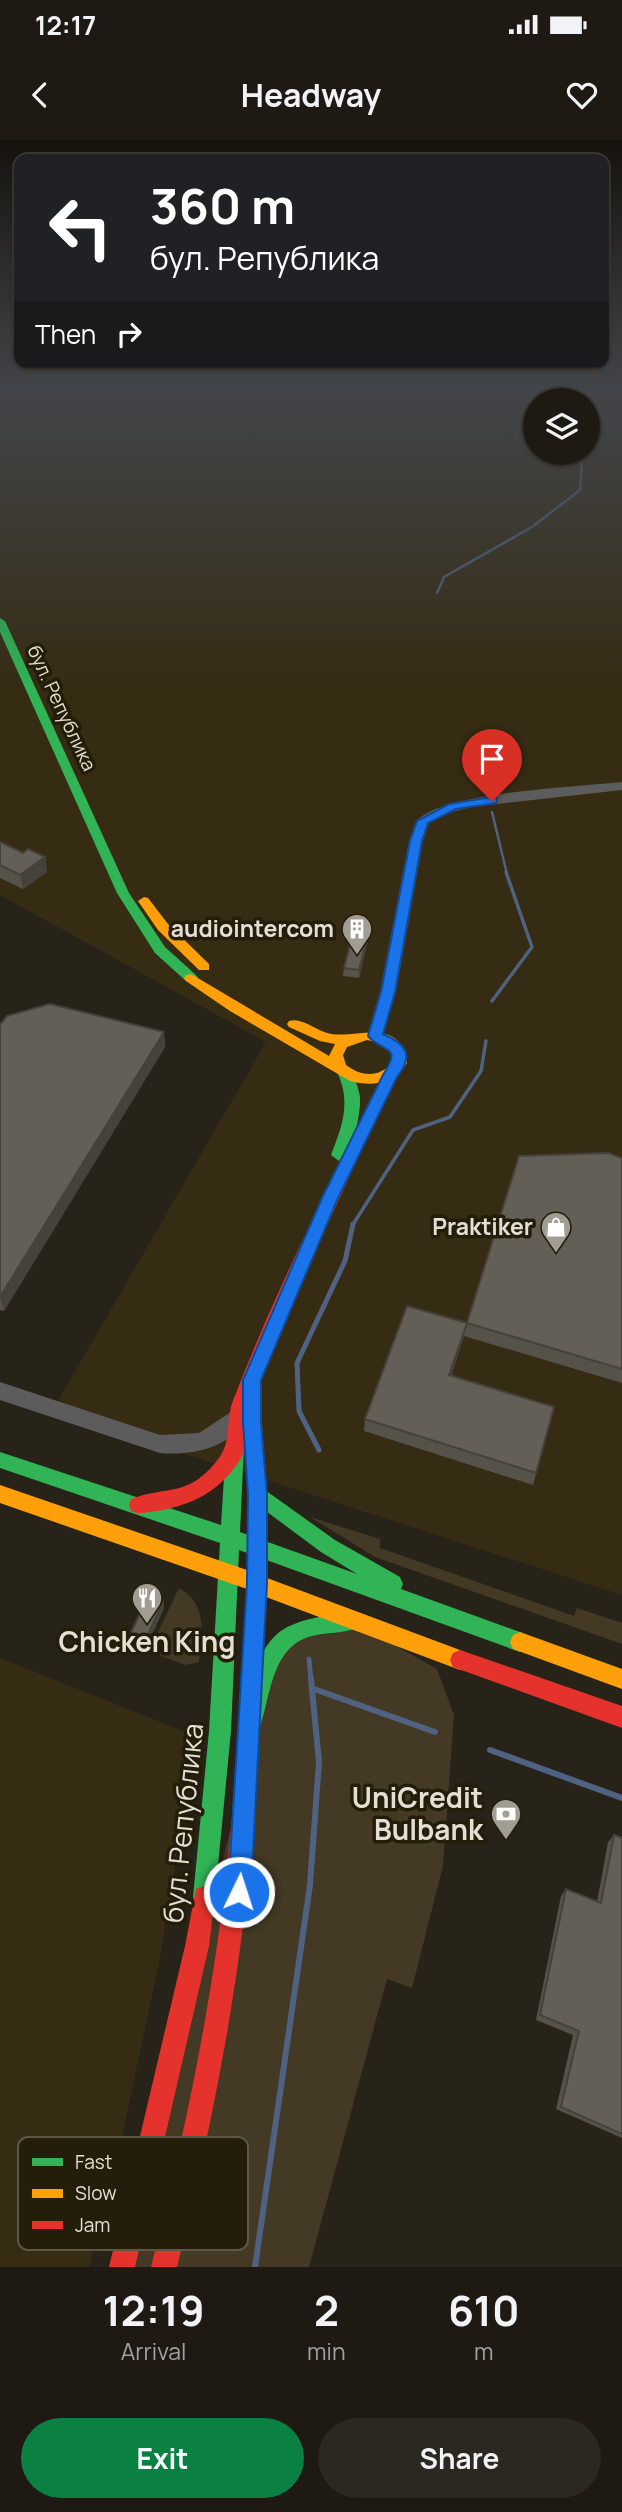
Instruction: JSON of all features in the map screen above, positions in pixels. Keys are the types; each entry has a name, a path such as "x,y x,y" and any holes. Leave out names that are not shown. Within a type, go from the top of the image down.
{"street":[{"name":"бул. Република","path":"0,621 88,812 118,886 150,938 166,955 216,994 342,1071 368,1081 391,1075"},
{"path":"375,1036 388,992 416,841 423,821 443,810 471,803 622,786"},
{"name":"бул. Република","path":"88,812 163,927 184,951 240,991 309,1032 325,1038 349,1040 375,1036 392,1043 400,1056 397,1069 391,1075 330,1198 237,1417 220,1731 208,1868 197,1946 152,2137"},
{"path":"342,1071 336,1055 349,1040"},
{"name":"бул. Република","path":"330,1198 356,1098 354,1088 342,1071"},
{"name":"бул. Република","path":"197,2137 231,1954 239,1892 251,1725 257,1583 258,1494 252,1422 252,1380"},
{"path":"0,1391 160,1444 178,1446 190,1446 206,1441 219,1434 237,1417"},
{"path":"135,1506 190,1497 202,1492 217,1479 234,1453"},
{"path":"0,1460 229,1537 622,1679"},
{"path":"0,1494 228,1572 352,1621 622,1717"},
{"path":"258,1494 328,1546 453,1619"},
{"path":"251,1725 265,1672 278,1646 303,1629 352,1621"},
{"name":"бул. Република","path":"164,2267 168,2250"}],"shaded area":[{"path":"0,488 622,488 622,1595 51,1413 266,1042 0,895"},
{"path":"310,1517 380,1539 380,1548 574,1616 577,1608 622,1623 622,1644 375,1557"},
{"path":"179,1588 195,1602 202,1630 199,1662 185,1665 149,1651"},
{"path":"352,1621 437,1669 454,1715 443,1866 412,1988 387,1979 309,2267 117,2267 121,2250 248,2250 248,2137 151,2137 278,1646"},
{"path":"0,1658 196,1736 160,1958 122,2137 18,2137 18,2250 94,2250 89,2267 0,2267"}],"building":[{"path":"0,842 23,853 28,849 45,857 20,875 0,865"},
{"name":"audiointercom","path":"355,926 370,928 359,970 344,968"},
{"path":"50,1004 164,1032 0,1297 0,1025 7,1016"},
{"name":"Praktiker","path":"608,1153 622,1158 622,1369 467,1323 519,1156"},
{"path":"407,1306 467,1323 449,1375 554,1407 536,1473 365,1419"},
{"name":"Chicken King","path":"148,1596 163,1602 144,1643 129,1637"},
{"path":"614,1835 622,1838 622,2134 561,2107 579,2031 540,2015 566,1889 601,1903"}],"waterway":[{"path":"437,593 444,577 532,527 580,488"},
{"path":"492,812 507,874"},
{"path":"492,1001 532,947 506,872"},
{"path":"353,1225 413,1130 450,1117 481,1071 486,1041"},
{"path":"319,1450 299,1411 297,1363 345,1261 353,1225"},
{"path":"309,1659 311,1681"},
{"path":"255,2267 310,1885 319,1762 311,1679"},
{"path":"314,1689 435,1732"},
{"path":"490,1750 622,1798"}],"traffic: fast":[{"path":"0,621 123,893 160,950 191,978"},
{"path":"339,1155 350,1124 353,1105 345,1074"},
{"path":"204,1897 220,1731 235,1446"},
{"path":"0,1460 229,1537 520,1642"},
{"path":"258,1494 328,1546 393,1584"},
{"path":"251,1725 261,1682 273,1655 282,1643 292,1634 306,1628 350,1621"}],"traffic: slow":[{"path":"144,901 163,927 204,967"},
{"path":"191,978 235,1008 339,1068"},
{"path":"294,1024 325,1038 349,1040"},
{"path":"366,1035 385,1039 398,1049 400,1063 387,1075 371,1080 355,1077 339,1068 336,1055 342,1044 366,1035"},
{"path":"243,1816 257,1583 258,1494 251,1398"},
{"path":"0,1494 228,1572 460,1660"},
{"path":"520,1642 622,1679"}],"traffic: jam":[{"path":"235,1446 241,1401 330,1198 391,1075"},
{"path":"138,1505 194,1493 213,1479 234,1453"},
{"path":"460,1660 622,1717"},
{"path":"195,2137 224,1987 239,1873 243,1816"},
{"path":"152,2137 197,1946 204,1897"},
{"path":"122,2267 126,2250"},
{"path":"164,2267 168,2250"}],"place":[{"name":"audiointercom","path":"357,956"},
{"name":"Praktiker","path":"556,1254"},
{"name":"Chicken King","path":"147,1625"},
{"name":"UniCredit Bulbank","path":"506,1841"}],"route":[{"path":"239,1892 251,1725 257,1583 258,1494 252,1422 252,1380 330,1198 355,1153 391,1075 400,1063 398,1049 392,1043 375,1036 388,992 416,841 423,821 453,806 492,801"}]}
